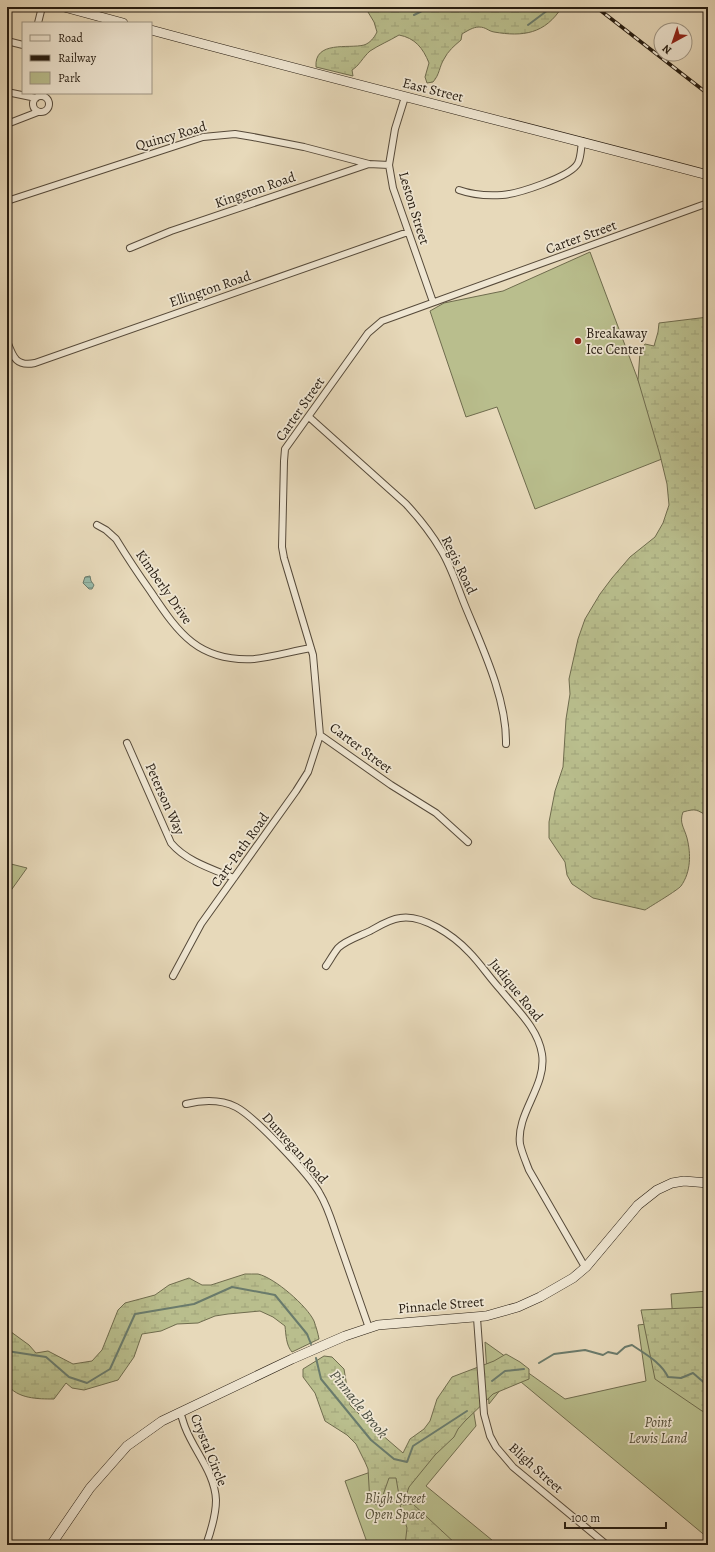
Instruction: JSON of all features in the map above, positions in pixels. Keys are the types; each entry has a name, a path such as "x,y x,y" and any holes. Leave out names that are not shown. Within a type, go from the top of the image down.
{"street":[{"path":"38,22 42,7"},
{"path":"64,7 120,22"},
{"name":"East Street","path":"152,30 338,80 708,175"},
{"path":"7,41 22,45"},
{"path":"7,92 36,98 44,95 50,102 49,107 44,112 38,112 7,124"},
{"name":"Leston Street","path":"405,97 395,129 389,164 393,188 433,302"},
{"path":"36,98 33,106 38,112"},
{"name":"Quincy Road","path":"7,201 203,137 218,135 235,134 253,136 369,164"},
{"path":"459,190 473,195 510,194 558,178 567,174 578,163 582,142"},
{"name":"Kingston Road","path":"130,248 171,231 369,164 389,164"},
{"name":"Carter Street","path":"468,842 436,814 391,785 320,735 311,648 282,547 284,453 288,444 372,328 382,321 708,203"},
{"name":"Ellington Road","path":"7,341 11,353 19,362 28,365 408,232"},
{"name":"Regis Road","path":"309,417 406,504 419,518 441,550 474,627 497,688 506,728 506,744"},
{"name":"Kimberly Drive","path":"97,525 106,530 116,539 171,623 188,640 200,648 218,656 254,659 311,648"},
{"name":"Cart-Path Road","path":"173,976 201,924 308,772 320,735"},
{"name":"Peterson Way","path":"127,742 171,843 186,857 234,878"},
{"name":"Judique Road","path":"326,966 342,945 384,923 400,918 409,918 432,925 450,935 469,952 529,1023 538,1037 542,1055 542,1072 525,1116 521,1130 520,1143 529,1170 585,1267"},
{"name":"Dunvegan Road","path":"186,1104 208,1100 230,1105 243,1112 262,1129 310,1179 320,1193 328,1212 369,1328"},
{"name":"Pinnacle Street","path":"51,1545 90,1488 127,1446 162,1421 292,1359 344,1336 378,1325 402,1322 477,1318 518,1307 540,1297 573,1278 585,1267 638,1205 657,1190 677,1182 693,1181 708,1183"},
{"name":"Bligh Street","path":"477,1318 484,1414 490,1436 496,1447 513,1467 607,1545"},
{"name":"Crystal Circle","path":"180,1412 185,1427 206,1469 216,1500 212,1530 206,1545"}],"green space":[{"path":"365,7 499,7 499,10 507,7 562,7 548,23 532,32 514,34 492,31 479,27 472,28 462,34 461,40 451,49 442,62 433,82 427,83 425,77 429,63 421,48 414,41 405,36 399,35 370,51 352,70 353,76 316,67 317,58 326,49 364,45 373,38 377,32 374,22"},
{"path":"590,252 667,457 535,509 497,407 466,417 430,311 444,303 503,291"},
{"path":"708,317 708,816 696,810 683,812 682,822 689,850 687,875 679,888 645,910 593,898 572,884 567,875 565,862 549,838 549,822 555,791 563,767 566,719 570,694 569,679 578,639 585,619 600,594 612,578 630,557 655,537 663,523 669,505 667,484 660,455 638,380 640,352 645,344 654,346 659,323"},
{"path":"7,863 27,868 7,896"},
{"path":"245,1274 258,1274 273,1281 290,1293 305,1308 314,1321 319,1339 292,1352 287,1343 285,1326 273,1317 260,1311 228,1314 215,1316 198,1323 177,1324 161,1331 142,1334 134,1357 118,1380 84,1390 72,1388 66,1383 54,1399 28,1397 16,1393 7,1384 7,1329 29,1345 36,1353 48,1351 73,1364 92,1361 102,1350 118,1310 125,1303 155,1295 169,1285 189,1278 202,1285 211,1285"},
{"name":"Point Lewis Land","path":"708,1291 708,1538 521,1382 501,1389 489,1404 485,1342 565,1399 646,1381 638,1325 673,1321 671,1294"},
{"path":"708,1307 708,1413 702,1411 655,1379 641,1310"},
{"path":"506,1354 529,1369 529,1379 493,1394 465,1421 458,1429 454,1437 435,1455 409,1487 403,1505 413,1504 457,1545 405,1545 407,1528 400,1505 402,1504 400,1501 396,1478 389,1478 378,1505 370,1503 368,1469 356,1444 347,1435 325,1421 315,1393 303,1377 303,1369 324,1356 332,1357 344,1369 350,1405 403,1453 410,1439 424,1429 430,1421 437,1399 452,1377 494,1361"},
{"name":"Bligh Street Open Space","path":"472,1402 476,1426 426,1486 498,1545 368,1545 345,1481 402,1461"}],"shaded area":[{"path":"90,576 94,585 92,589 89,589 83,583 85,577"}],"waterway":[{"path":"414,15 430,7"},
{"path":"475,7 480,7"},
{"path":"528,25 552,7"},
{"name":"Pinnacle Brook","path":"7,1351 46,1357 69,1377 87,1383 110,1369 135,1314 194,1304 232,1287 275,1295 307,1334 311,1344"},
{"name":"Pinnacle Brook","path":"539,1363 554,1354 585,1350 603,1355 608,1352 617,1354 625,1347 632,1345 657,1363 668,1377 681,1378 693,1373 708,1386"},
{"name":"Pinnacle Brook","path":"316,1358 321,1379 371,1440 394,1459 407,1462 413,1446 467,1411"},
{"name":"Pinnacle Brook","path":"492,1381 505,1371 524,1369"}],"railway":[{"path":"596,7 708,94"}],"place":[{"name":"Breakaway Ice Center","path":"578,341"}]}
